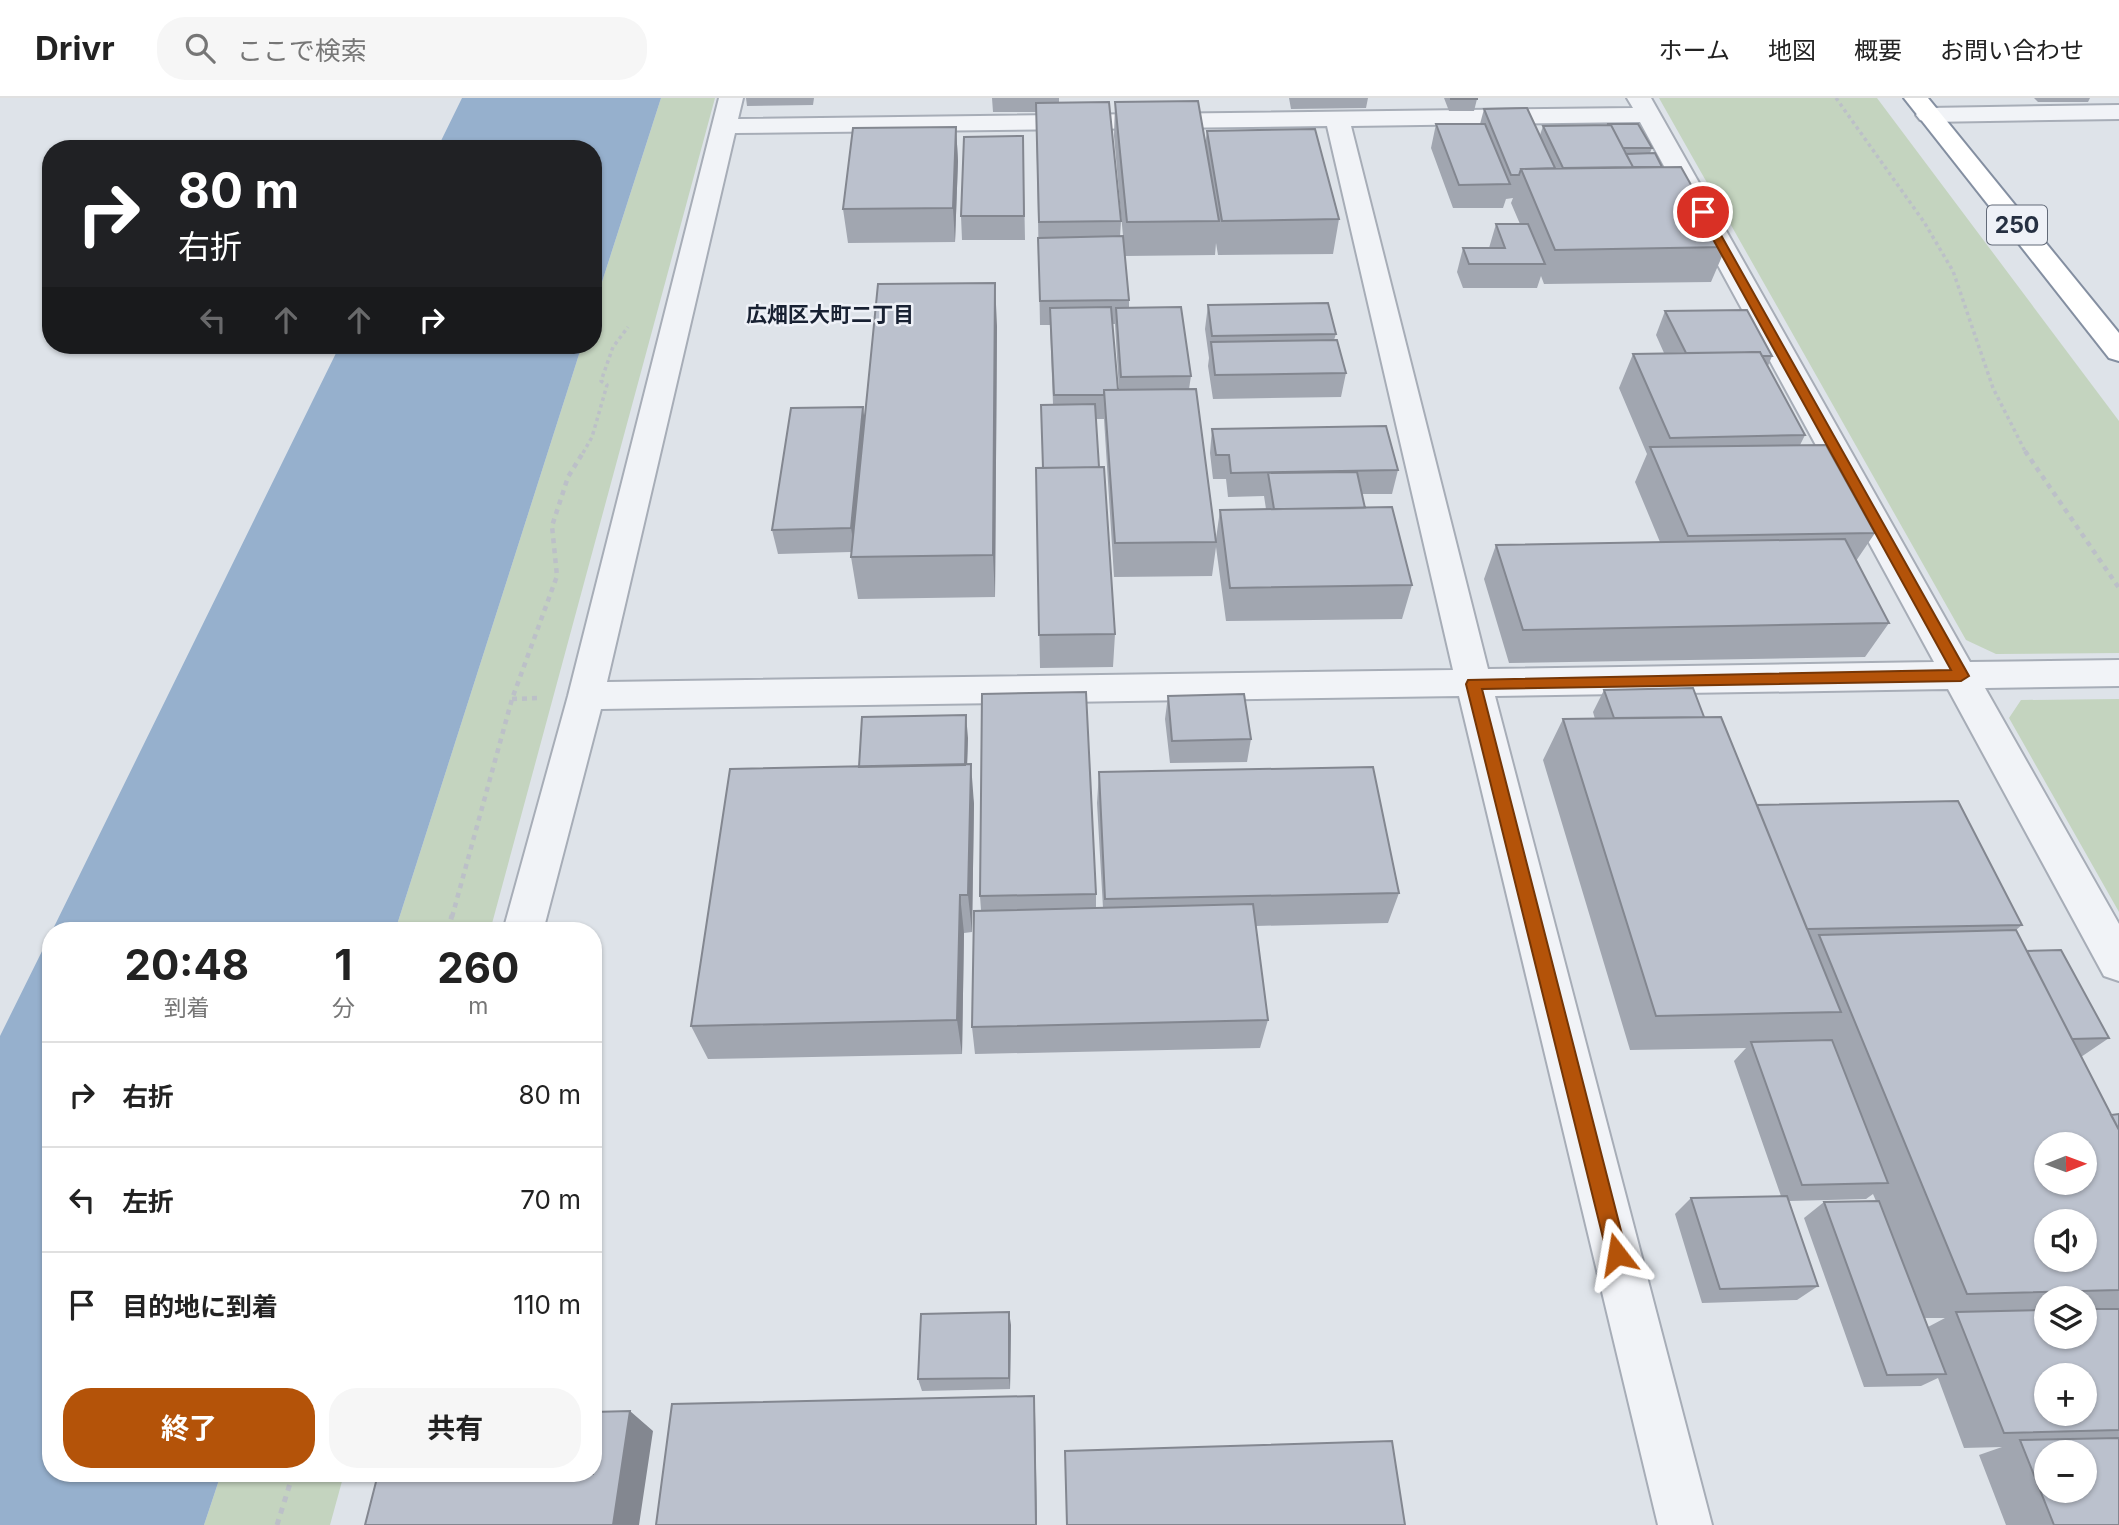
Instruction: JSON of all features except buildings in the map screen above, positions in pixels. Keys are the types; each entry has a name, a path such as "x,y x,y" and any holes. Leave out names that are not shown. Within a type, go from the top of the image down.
{"highway":[{"name":"250","path":"1922,106 2119,352"}],"street":[{"path":"525,922 586,695 728,112 1337,119 1644,106 2119,963"},
{"path":"1922,106 2119,112"},
{"path":"1337,119 1474,684 1685,1525"},
{"path":"586,695 2119,673"}],"path":[{"path":"1836,98 1924,222 1953,271 1993,388 2024,450 2119,588"},
{"path":"450,922 512,699 557,576 551,526 568,477 592,437 607,385 601,381 612,347 627,331 631,318"},
{"path":"277,1525 290,1482"}],"green space":[{"path":"661,98 715,98 492,922 398,922 579,354 602,354 602,282"},
{"path":"1659,98 1877,98 2119,421 2119,653 1996,654 1966,640"},
{"path":"2119,699 2119,912 2009,718 2021,700"},
{"path":"218,1482 342,1482 330,1525 204,1525"}],"water":[{"path":"462,98 661,98 602,282 602,140 441,140"},
{"path":"336,354 579,354 398,922 56,922"},
{"path":"42,951 42,1482 218,1482 204,1525 0,1525 0,1036"}],"district":[{"name":"広畑区大町二丁目","path":"830,314"}],"route":[{"path":"1617,1254 1474,684 1961,676 1703,212"}]}
